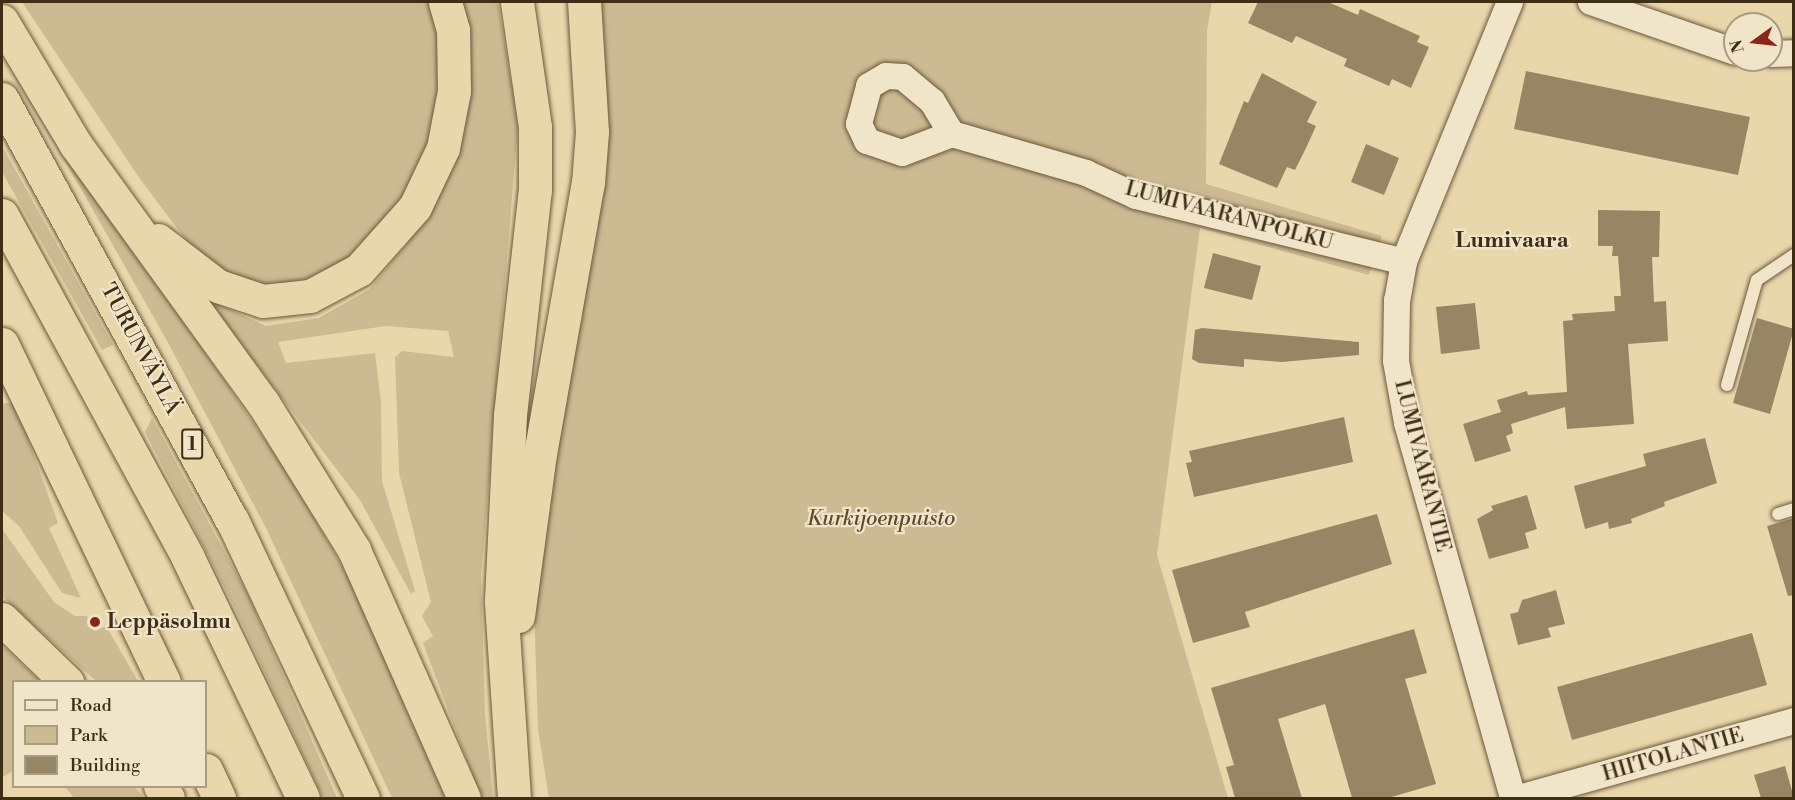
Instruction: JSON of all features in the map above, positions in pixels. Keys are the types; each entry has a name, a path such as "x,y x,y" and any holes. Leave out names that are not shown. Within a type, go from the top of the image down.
{"highway":[{"path":"130,220 218,286 263,301 310,296 360,270 415,207 442,148 454,91 453,30 445,2"},
{"path":"514,798 505,692 501,600 504,505 535,190 534,115 517,2"},
{"path":"505,692 540,454 588,183 592,132 584,2"},
{"path":"2,21 76,145 263,403 354,550 464,798"},
{"name":"TURUNVÄYLÄ","path":"2,99 232,520 363,798"},
{"path":"2,215 188,558 303,798"},
{"path":"2,344 164,680"},
{"path":"2,619 66,680"},
{"path":"207,772 219,798"}],"street":[{"name":"LUMIVAARANTIE","path":"1510,2 1404,262 1396,329 1400,395 1513,798"},
{"path":"1591,2 1723,48"},
{"name":"LUMIVAARANPOLKU","path":"952,134 1086,173 1136,196 1404,262"},
{"name":"HIITOLANTIE","path":"1519,798 1794,720"}],"lane":[{"path":"1727,385 1757,280 1794,255"},
{"path":"1778,514 1794,509"}],"green space":[{"path":"22,2 432,2 440,29 441,86 433,136 421,167 387,219 340,265 292,285 267,286 226,274 189,244 140,179"},
{"path":"458,2 498,2 518,124 481,575 485,713 493,798 481,798 423,643 433,636 422,616 431,602 399,473 395,357 402,351 454,357 448,331 386,326 278,342 286,363 375,353 381,402 382,481 415,591 411,594 360,500 214,309 216,303 266,326 319,318 370,289 408,242 426,218 454,160"},
{"name":"Kurkijoenpuisto","path":"597,2 1212,2 1207,30 1206,184 1382,236 1369,275 1200,228 1157,555 1228,798 549,798 538,730 534,606"},
{"path":"25,90 287,472 377,626 449,798 392,798 266,528 166,339"},
{"path":"2,146 113,345 102,350 2,172"},
{"path":"15,402 58,523 49,528 81,598 62,593 19,526 2,511 2,404"},
{"path":"152,418 249,597 337,798 323,798 234,606 145,432"},
{"path":"2,529 54,602 75,616 87,616 95,631 106,626 137,680 95,680 2,596"},
{"path":"2,646 39,680 12,680 12,772 2,777"},
{"path":"66,788 136,788 144,798 74,798"}],"building":[{"path":"1258,2 1328,2 1358,15 1360,9 1420,36 1417,42 1429,47 1411,88 1392,79 1389,86 1344,66 1347,59 1296,36 1292,43 1248,23"},
{"path":"1526,71 1750,117 1738,175 1514,129"},
{"path":"1262,73 1317,102 1307,122 1316,126 1306,148 1295,170 1287,167 1277,188 1219,164 1244,101 1248,103"},
{"path":"1366,144 1399,158 1384,195 1351,182"},
{"path":"1598,210 1660,211 1659,257 1652,257 1654,302 1666,301 1668,341 1628,344 1634,424 1567,429 1565,407 1511,424 1513,433 1506,436 1511,451 1475,462 1463,424 1501,412 1497,400 1527,391 1528,395 1567,392 1563,321 1573,320 1572,314 1615,311 1614,296 1621,296 1618,256 1612,256 1613,246 1598,246"},
{"path":"1213,253 1261,266 1252,300 1204,288"},
{"path":"1475,303 1480,349 1441,354 1436,307"},
{"path":"1757,318 1794,329 1770,414 1733,403"},
{"path":"1202,328 1359,342 1359,355 1282,362 1244,359 1244,367 1199,363 1192,359 1195,330"},
{"path":"1344,417 1353,462 1194,497 1186,463 1192,462 1189,451"},
{"path":"1705,438 1717,483 1664,502 1665,506 1631,519 1632,523 1609,529 1608,522 1585,529 1574,486 1646,466 1643,454"},
{"path":"1527,495 1537,529 1525,533 1529,548 1489,559 1477,519 1493,510 1491,506"},
{"path":"1377,514 1392,564 1245,612 1250,627 1193,643 1172,570"},
{"path":"1794,518 1794,595 1788,596 1767,526"},
{"path":"1556,590 1565,624 1548,628 1551,637 1518,645 1510,614 1518,612 1522,600"},
{"path":"1414,629 1427,673 1405,679 1436,784 1388,798 1352,798 1325,704 1278,719 1302,798 1235,798 1226,767 1234,765 1211,688"},
{"path":"1752,633 1767,685 1572,740 1557,687"},
{"path":"1785,766 1794,798 1761,798 1754,775"}],"place":[{"name":"Leppäsolmu","path":"95,622"}],"district":[{"name":"Lumivaara","path":"1512,241"}]}
